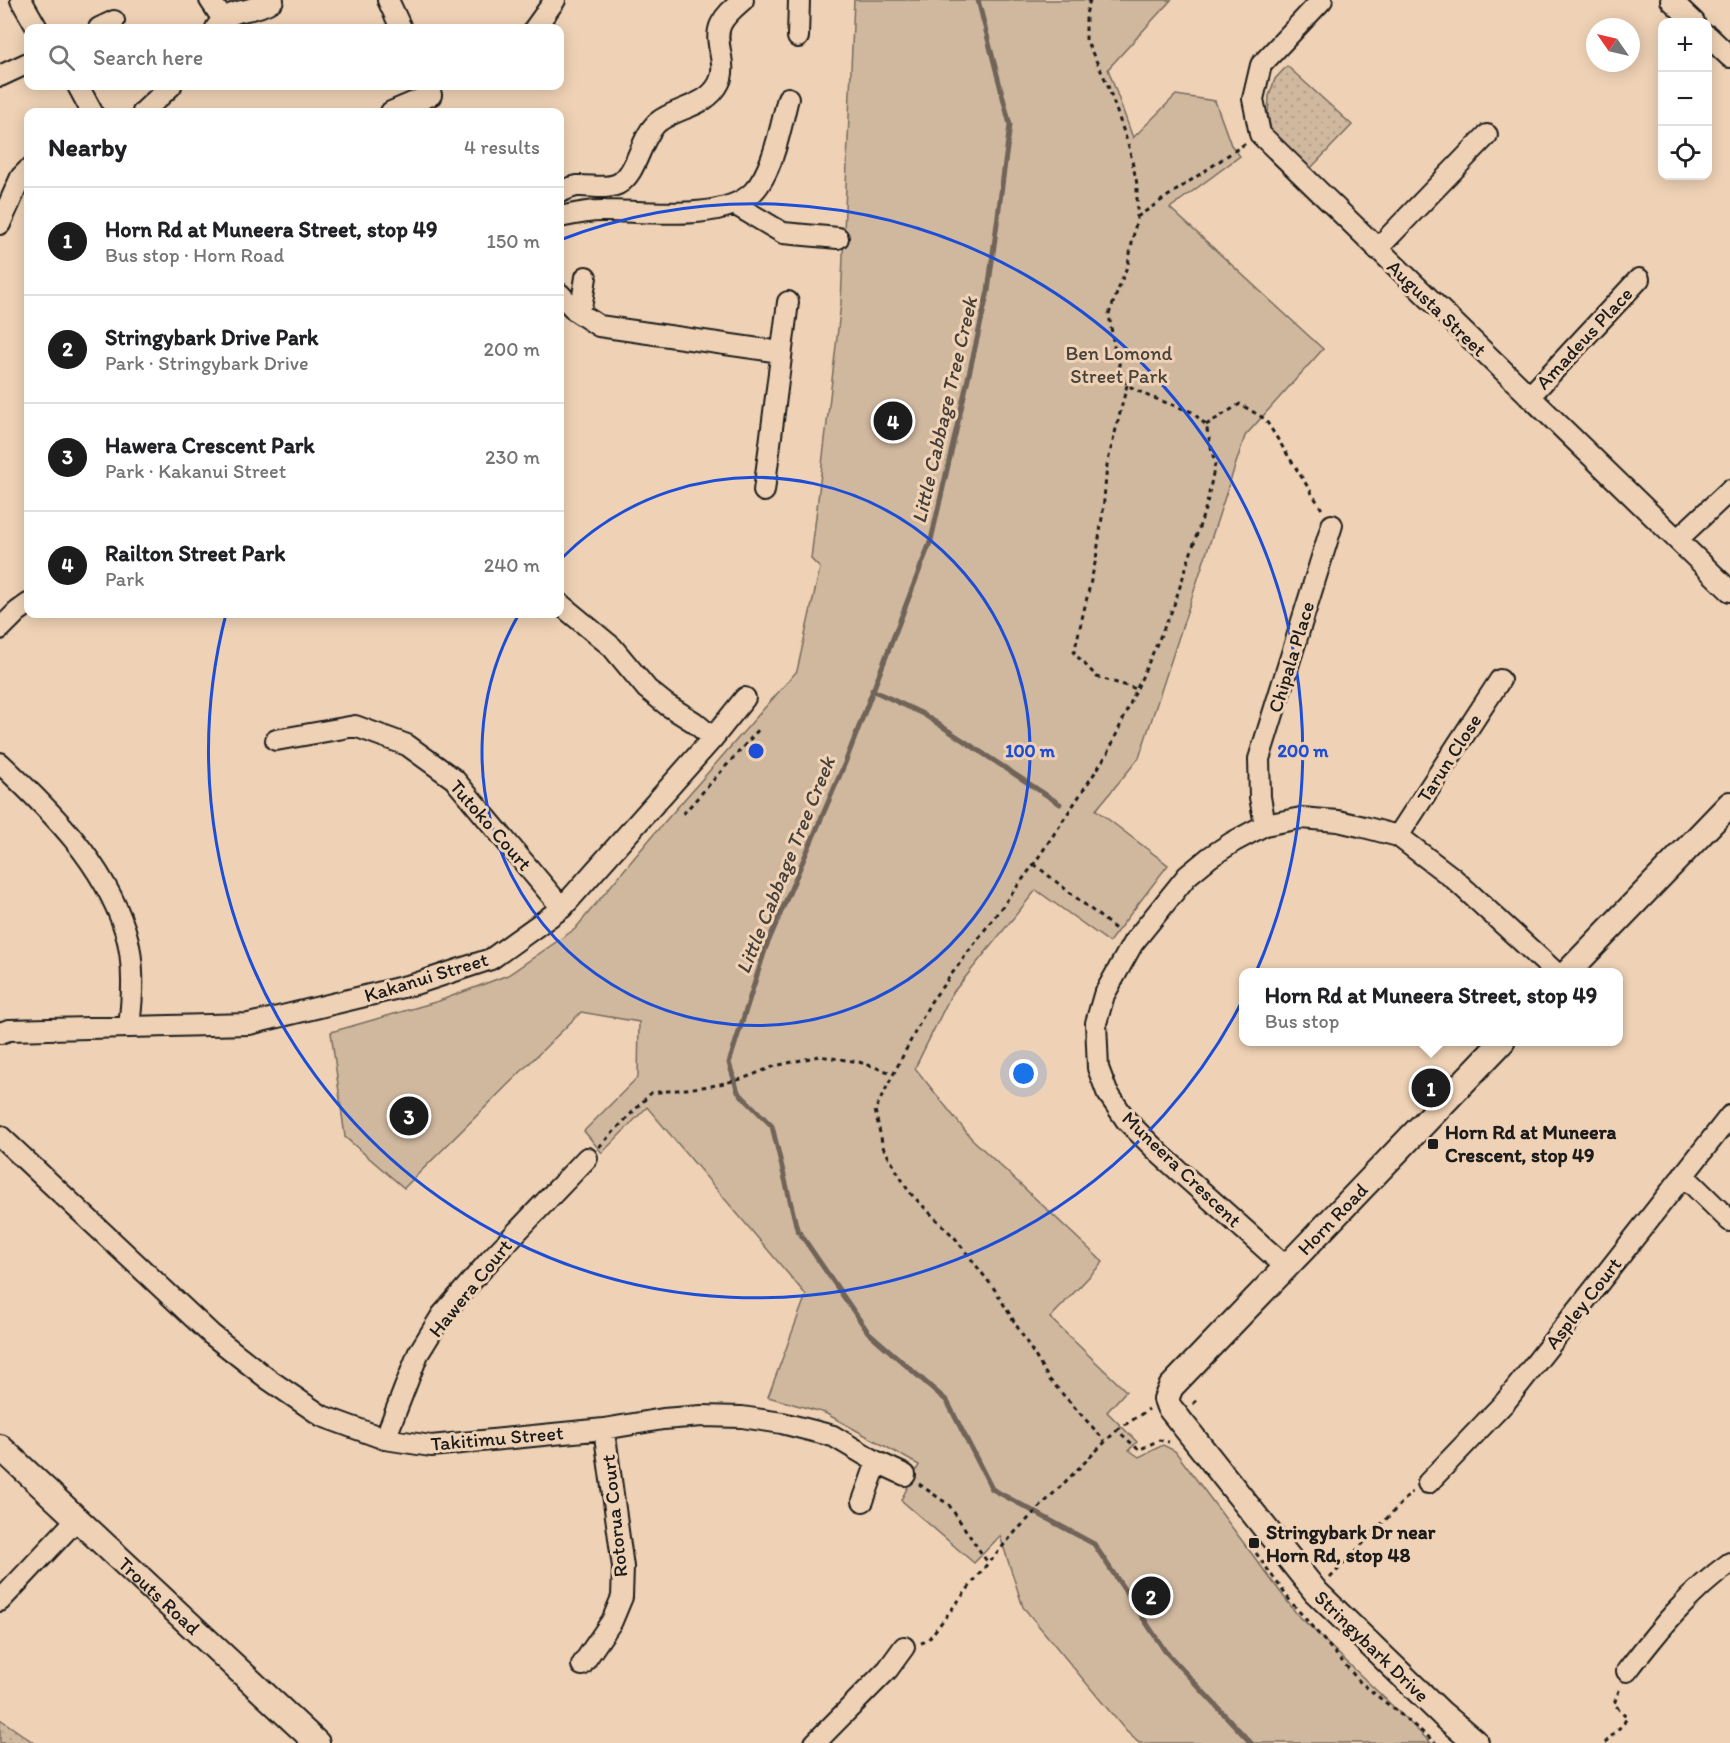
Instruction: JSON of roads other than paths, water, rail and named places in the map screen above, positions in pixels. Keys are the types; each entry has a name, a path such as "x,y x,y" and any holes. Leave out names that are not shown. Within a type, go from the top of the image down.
{"street":[{"path":"21,0 35,24"},
{"path":"210,0 219,23 232,12 263,7 273,0"},
{"path":"388,0 399,24"},
{"path":"538,24 555,0"},
{"path":"564,186 602,187 619,183 632,169 646,138 658,122 702,101 715,90 721,81 723,67 718,38 720,25 743,0"},
{"path":"798,37 799,0"},
{"name":"Augusta Street","path":"1322,0 1262,65 1253,99 1260,134 1730,591"},
{"path":"1671,0 1690,18"},
{"path":"1712,41 1730,57"},
{"path":"0,76 24,65"},
{"path":"80,90 90,108"},
{"path":"147,108 167,90"},
{"path":"403,108 432,98"},
{"path":"564,216 603,210 643,213 712,211 734,204 753,192 770,164 788,98"},
{"path":"1377,249 1487,135"},
{"path":"0,224 24,174"},
{"path":"734,204 783,234 838,238"},
{"path":"576,311 582,302 586,277"},
{"name":"Amadeus Place","path":"1529,397 1639,279"},
{"path":"564,298 576,311 599,326 780,352"},
{"path":"764,491 788,302"},
{"path":"1678,539 1730,490"},
{"name":"Chipala Place","path":"1265,825 1260,798 1258,759 1332,525"},
{"path":"0,629 24,607"},
{"path":"564,607 612,647 647,690 713,738"},
{"name":"Tarun Close","path":"1398,836 1500,680"},
{"name":"Kakanui Street","path":"0,1033 9,1030 249,1023 415,984 492,959 562,908 713,738 745,698"},
{"name":"Tutoko Court","path":"276,740 355,726 407,745 454,779 562,908"},
{"path":"0,763 69,832 93,863 111,896 126,932 132,969 132,1004 129,1026"},
{"path":"1572,968 1727,815"},
{"name":"Muneera Crescent","path":"1286,1267 1161,1155 1126,1120 1107,1092 1098,1068 1096,1023 1104,994 1133,943 1187,876 1225,847 1265,825 1301,818 1338,820 1398,836 1453,878 1551,968"},
{"name":"Horn Road","path":"1166,1399 1171,1387 1497,1046"},
{"name":"Aspley Court","path":"1428,1483 1506,1401 1730,1116"},
{"name":"Takitimu Street","path":"0,1137 212,1335 268,1379 322,1416 385,1439 431,1446 604,1429 663,1419 742,1418 782,1423 833,1436 877,1462 906,1475"},
{"name":"Hawera Court","path":"385,1439 418,1354 442,1315 490,1260 587,1158"},
{"path":"1683,1175 1730,1221"},
{"name":"Stringybark Drive","path":"1166,1399 1169,1407 1316,1592 1442,1714 1476,1743"},
{"name":"Rotorua Court","path":"582,1665 612,1621 622,1597 623,1567 604,1429"},
{"name":"Trouts Road","path":"0,1447 316,1743"},
{"path":"863,1501 877,1462"},
{"path":"0,1601 77,1519"},
{"path":"1627,1671 1670,1616 1712,1576 1730,1563"},
{"path":"815,1743 888,1669 904,1647"}],"waterway":[{"name":"Little Cabbage Tree Creek","path":"978,0 1010,125 988,291 931,540 845,763 766,947 729,1063 738,1092 772,1126 797,1229 868,1332 947,1401 992,1489 1094,1544 1165,1651 1251,1743"},
{"path":"872,690 923,714 1060,804"}],"place":[{"name":"Railton Street Park","path":"893,421"},
{"name":"Horn Rd at Muneera Street, stop 49","path":"1431,1088"},
{"name":"Hawera Crescent Park","path":"409,1116"},
{"name":"Horn Rd at Muneera Crescent, stop 49","path":"1433,1144"},
{"name":"Stringybark Dr near Horn Rd, stop 48","path":"1254,1543"},
{"name":"Stringybark Drive Park","path":"1151,1596"}],"park label":[{"name":"Ben Lomond Street Park","path":"1119,364"}]}
